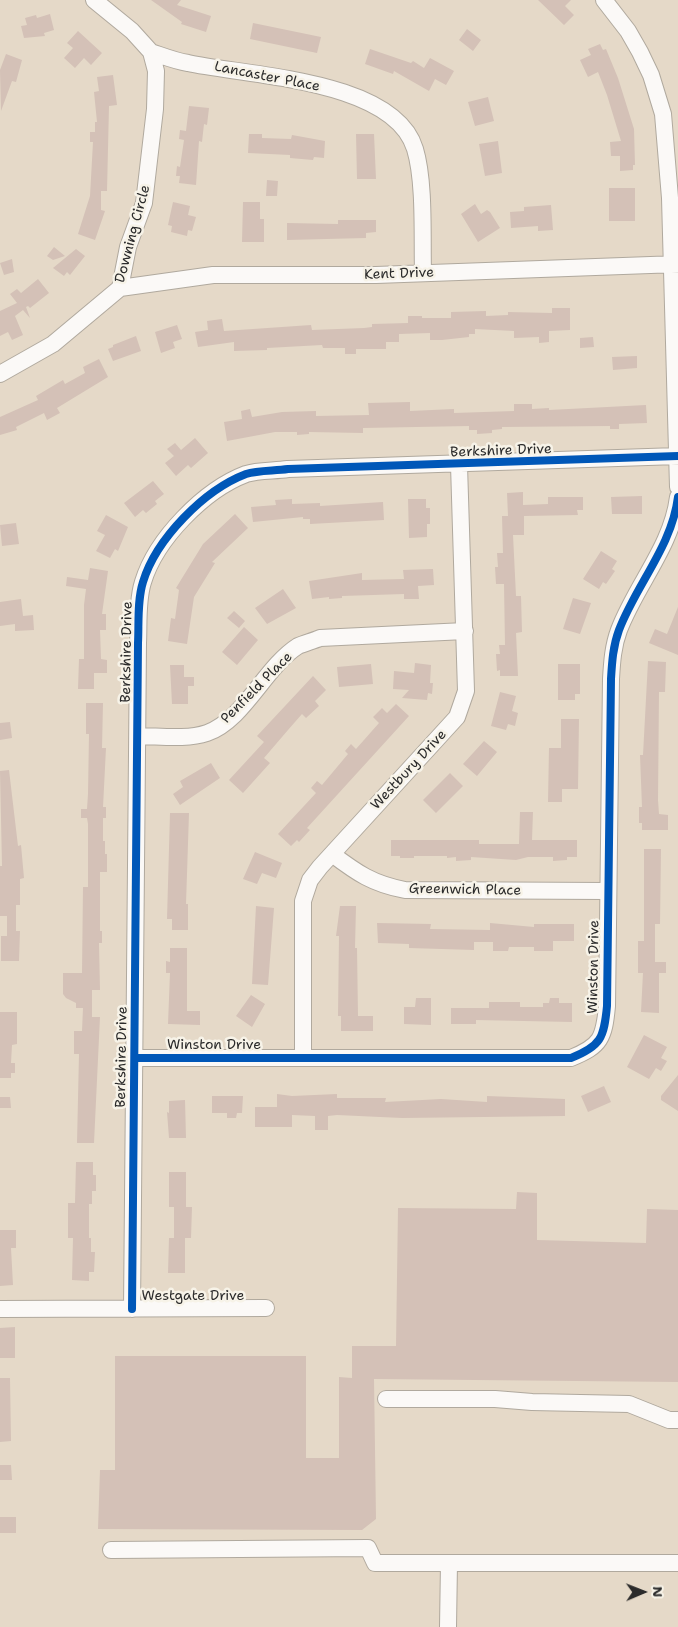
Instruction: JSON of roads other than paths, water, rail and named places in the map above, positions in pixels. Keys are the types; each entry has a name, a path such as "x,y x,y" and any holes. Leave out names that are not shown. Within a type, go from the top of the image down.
{"street":[{"path":"94,0 132,31 151,52"},
{"path":"604,0 628,30 640,52 651,75 663,114 675,265 678,487"},
{"name":"Lancaster Place","path":"151,52 187,63 310,83 376,106 396,118 411,137 418,159 423,274"},
{"name":"Downing Circle","path":"0,374 53,344 120,288 128,247 144,203 150,159 156,72 151,52"},
{"name":"Kent Drive","path":"120,288 213,275 423,274 675,265"},
{"name":"Berkshire Drive","path":"132,1309 138,643 142,583 152,557 171,534 210,494 228,482 248,473 678,456"},
{"name":"Westbury Drive","path":"303,1057 303,901 310,880 457,717 466,690 460,465"},
{"name":"Winston Drive","path":"135,1058 571,1058 586,1052 599,1042 605,1030 613,650 626,614 671,529 678,497"},
{"name":"Penfield Place","path":"138,736 199,735 209,732 232,715 287,656 299,646 320,638 464,631"},
{"name":"Greenwich Place","path":"332,854 354,871 373,882 405,890 607,891"},
{"name":"Westgate Drive","path":"0,1309 266,1308"},
{"path":"386,1399 495,1399 630,1404 670,1420 678,1420"},
{"path":"111,1550 368,1548 375,1563 678,1563"},
{"path":"448,1627 449,1563"}]}
